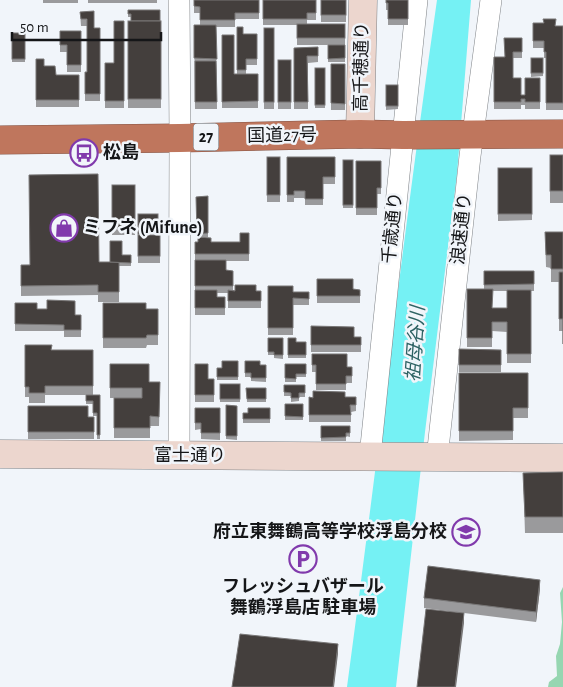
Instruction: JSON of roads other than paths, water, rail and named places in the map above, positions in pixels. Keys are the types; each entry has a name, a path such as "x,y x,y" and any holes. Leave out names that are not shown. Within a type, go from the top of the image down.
{"highway":[{"name":"国道27号","path":"0,140 360,134 563,134"}],"street":[{"path":"179,0 179,456"},
{"name":"高千穂通り","path":"360,134 363,0"},
{"name":"千歳通り","path":"375,457 407,135 417,0"},
{"name":"浪速通り","path":"435,458 471,135 491,0"},
{"name":"富士通り","path":"0,454 435,458"},
{"path":"435,458 563,458"}],"water":[{"name":"祖母谷川","path":"437,0 471,0 457,174 396,687 347,687 413,172"}],"place":[{"name":"松島","path":"84,153"},
{"name":"ミフネ (Mifune)","path":"64,228"},
{"name":"府立東舞鶴高等学校浮島分校","path":"466,532"},
{"name":"フレッシュバザール 舞鶴浮島店 駐車場","path":"303,559"}]}
